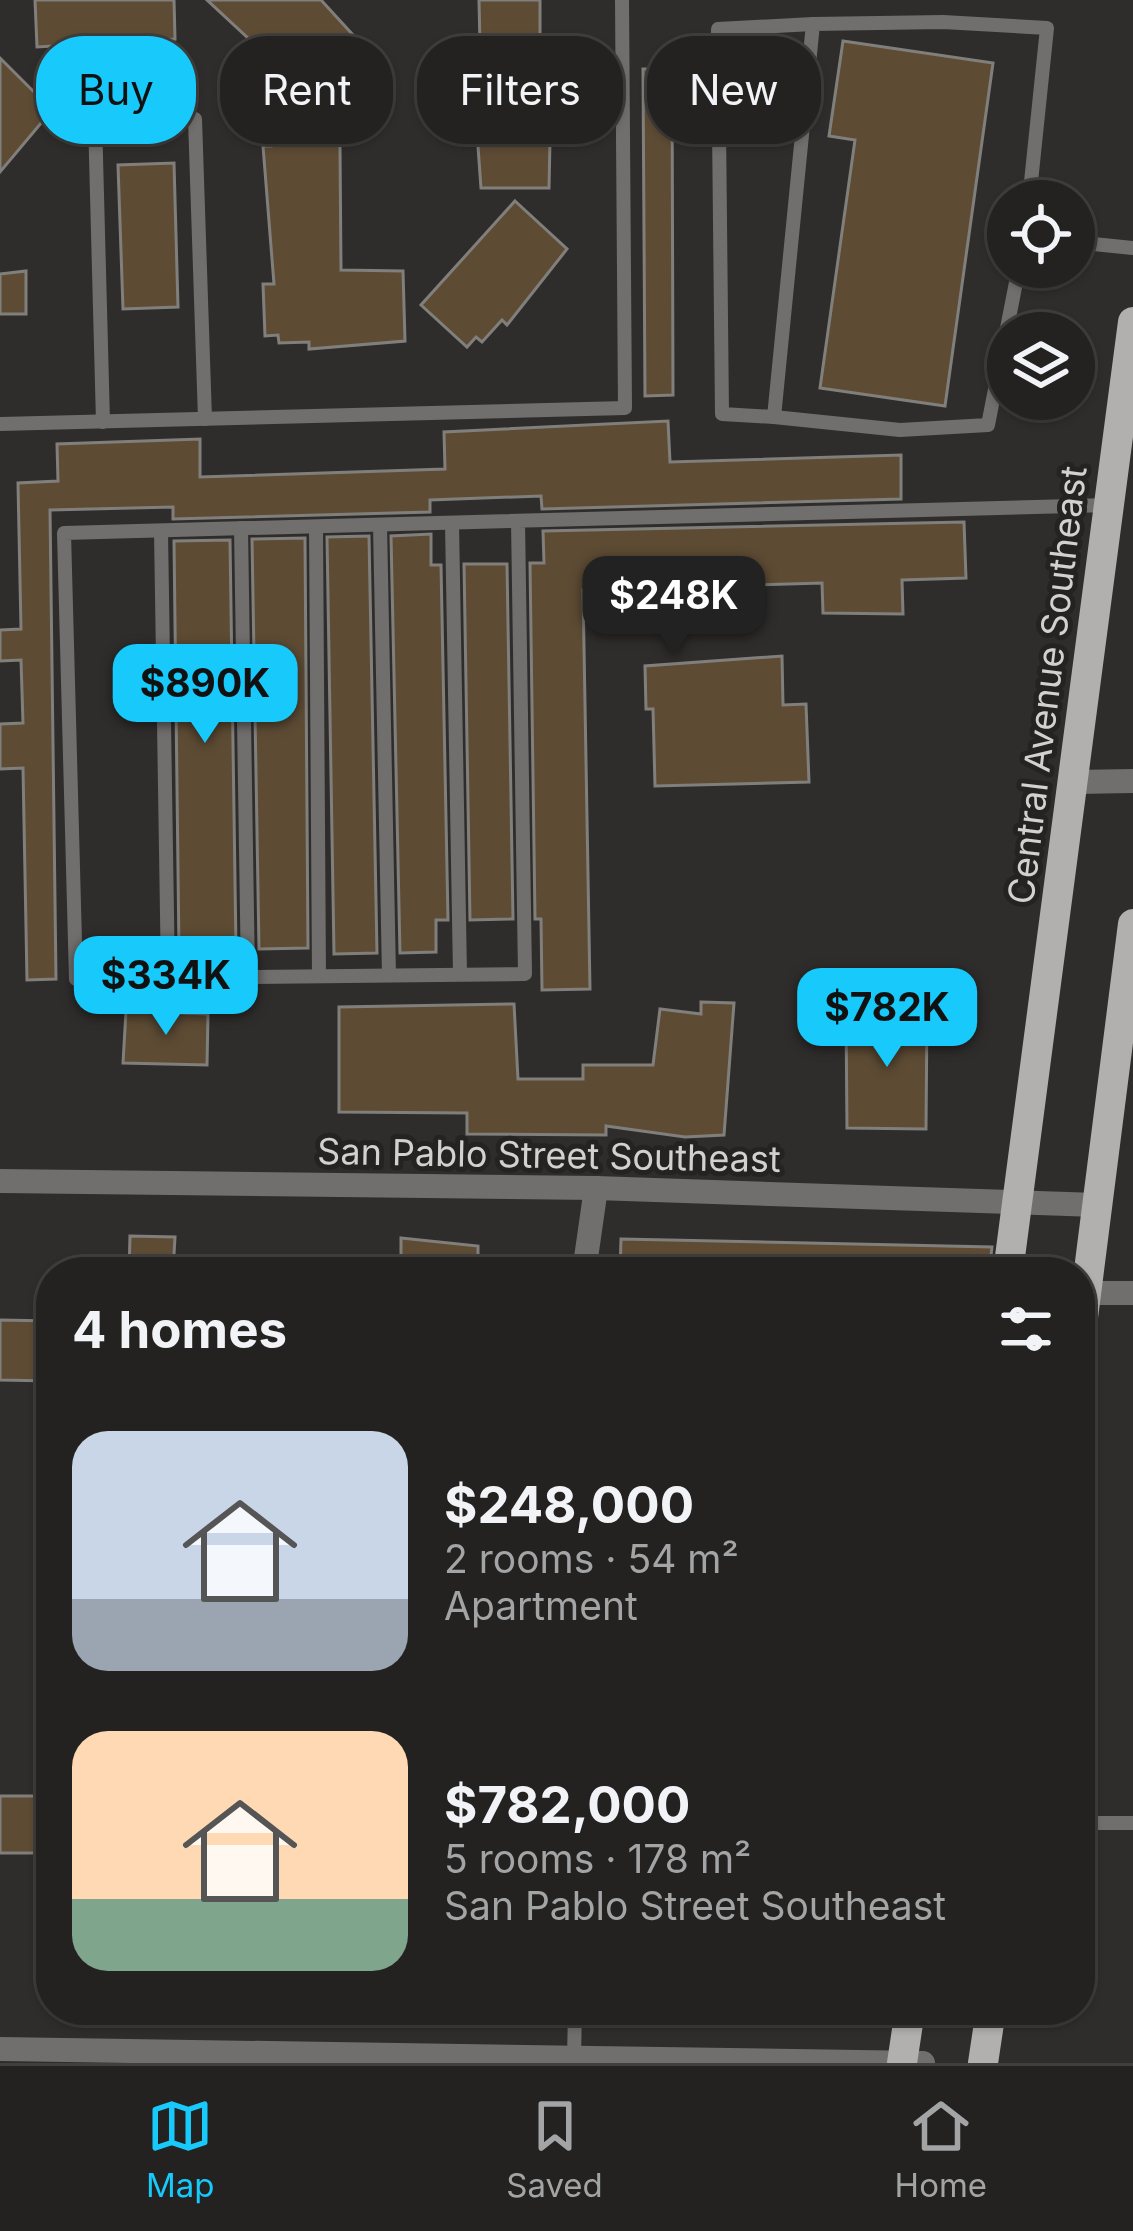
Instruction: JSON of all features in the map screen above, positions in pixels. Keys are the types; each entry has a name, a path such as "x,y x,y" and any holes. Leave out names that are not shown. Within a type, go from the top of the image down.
{"main road":[{"name":"Central Avenue Southeast","path":"1010,1257 1133,322"},
{"path":"1088,1257 1128,997 1133,925"},
{"path":"902,2063 908,2025"},
{"path":"983,2063 989,2025"}],"street":[{"path":"1076,782 1133,782"},
{"name":"San Pablo Street Southeast","path":"0,1181 596,1189 1096,1204"},
{"path":"586,1257 596,1189"},
{"path":"1095,1293 1133,1293"},
{"path":"0,2050 923,2063"}],"lane":[{"path":"0,424 625,408 622,0"},
{"path":"1015,288 988,425 900,430 722,414 718,29 813,24 1047,28 1031,180"},
{"path":"774,416 813,24"},
{"path":"103,422 95,119 195,118 205,419"},
{"path":"1095,244 1133,248"},
{"path":"518,521 525,974 76,979 64,533 1110,505"},
{"path":"452,523 460,974"},
{"path":"380,525 389,975"},
{"path":"316,527 320,976"},
{"path":"242,528 248,977"},
{"path":"160,531 168,978"},
{"path":"1095,1823 1133,1823"},
{"path":"574,2058 575,2025"}],"building":[{"path":"35,0 174,0 175,36 37,36"},
{"path":"207,0 321,0 354,36 246,36"},
{"path":"479,0 540,0 540,36 480,36"},
{"path":"843,41 993,63 945,406 820,388 855,140 829,136"},
{"path":"0,58 36,94 36,129 0,172"},
{"path":"643,69 647,69 647,144 672,144 673,395 645,396"},
{"path":"339,144 341,270 403,271 405,341 309,349 309,342 279,343 278,335 265,336 263,284 274,284 263,146"},
{"path":"478,144 550,144 549,188 481,188"},
{"path":"174,163 178,307 123,309 118,165"},
{"path":"515,201 567,249 507,325 502,320 482,342 476,337 467,347 421,305"},
{"path":"26,271 26,314 0,314 0,274"},
{"path":"668,421 670,462 901,455 901,499 542,509 541,496 430,500 430,512 173,519 173,507 50,510 56,979 27,980 23,768 0,769 0,724 23,723 21,660 0,661 0,630 21,629 18,483 58,481 57,444 200,439 200,477 445,469 444,432"},
{"path":"964,522 966,578 902,580 903,614 823,613 822,583 583,590 590,989 542,990 541,919 535,919 530,563 544,563 543,531"},
{"path":"431,534 431,565 441,565 448,920 436,920 436,952 400,953 391,536"},
{"path":"369,536 377,953 334,954 327,537"},
{"path":"305,538 308,948 259,949 252,539"},
{"path":"230,540 236,949 179,951 174,541"},
{"path":"464,564 507,564 513,919 470,920"},
{"path":"782,656 783,705 806,704 809,782 655,786 653,709 646,709 645,666"},
{"path":"701,1002 734,1003 724,1135 685,1137 606,1126 606,1135 467,1134 467,1113 339,1112 339,1007 514,1004 518,1079 583,1079 583,1065 653,1065 660,1009 701,1014"},
{"path":"126,1011 208,1014 207,1065 123,1063"},
{"path":"846,1012 927,1012 926,1129 847,1128"},
{"path":"130,1236 175,1237 174,1257 129,1257"},
{"path":"401,1238 478,1246 478,1257 401,1257"},
{"path":"621,1239 992,1247 991,1257 620,1257"},
{"path":"0,1320 36,1321 36,1381 0,1380"},
{"path":"0,1796 36,1796 36,1853 0,1853"}]}
